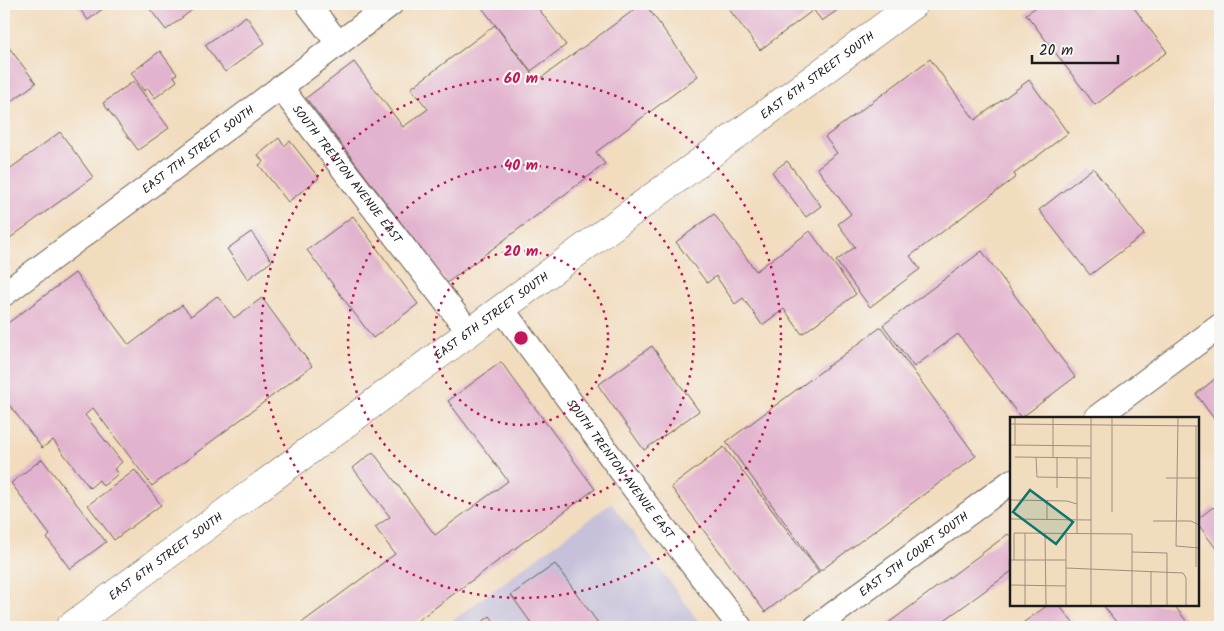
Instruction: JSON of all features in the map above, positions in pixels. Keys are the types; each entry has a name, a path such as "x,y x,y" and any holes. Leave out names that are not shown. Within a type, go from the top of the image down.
{"street":[{"path":"308,4 338,43"},
{"name":"EAST 7TH STREET SOUTH","path":"4,294 392,4"},
{"name":"EAST 6TH STREET SOUTH","path":"70,627 914,4"},
{"name":"SOUTH TRENTON AVENUE EAST","path":"280,87 470,333"},
{"name":"SOUTH TRENTON AVENUE EAST","path":"502,309 636,491 740,627"},
{"path":"1097,417 1220,326"},
{"name":"EAST 5TH COURT SOUTH","path":"816,627 1010,482"}],"shaded area":[{"path":"611,503 703,627 444,627"}],"building":[{"path":"76,4 109,4 88,20"},
{"path":"146,4 200,4 166,30"},
{"path":"479,4 535,4 566,45 531,71"},
{"path":"642,4 645,4 698,76 596,152 605,164 447,283 306,98 354,62 403,127 428,109 411,88 495,25 537,81"},
{"path":"725,4 807,4 812,11 760,50"},
{"path":"809,4 846,4 822,21"},
{"path":"1041,4 1131,4 1167,52 1095,105 1026,14"},
{"path":"246,16 265,43 225,72 205,45"},
{"path":"4,41 36,83 4,107"},
{"path":"160,51 177,74 174,76 177,81 155,98 148,88 144,91 131,73"},
{"path":"930,59 975,120 1029,80 1068,133 1014,174 1016,177 910,256 920,269 870,307 836,261 855,247 838,224 851,214 817,168 837,153 825,137"},
{"path":"134,81 169,128 138,150 103,103"},
{"path":"60,132 93,177 6,241 4,237 4,173"},
{"path":"279,138 284,146 290,141 319,178 288,202 259,165 263,162 258,155"},
{"path":"787,161 821,206 806,217 772,172"},
{"path":"1093,168 1144,234 1090,275 1039,210"},
{"path":"714,214 756,271 810,231 856,294 802,334 784,309 762,325 743,298 735,304 716,276 707,283 676,242"},
{"path":"353,216 418,304 373,338 307,250"},
{"path":"251,232 272,261 248,279 227,249"},
{"path":"982,251 1075,377 1020,417 958,334 914,367 883,325"},
{"path":"75,273 129,345 182,305 191,316 217,296 234,318 262,298 312,366 152,486 93,408 85,415 122,462 114,469 118,474 103,486 99,480 90,488 53,440 42,448 4,398 4,326"},
{"path":"881,327 976,456 820,571 726,442"},
{"path":"652,346 699,411 644,450 598,385"},
{"path":"501,362 595,489 409,627 296,627 395,554 375,527 390,517 353,468 373,452 435,535 508,481 448,401"},
{"path":"1220,375 1220,427 1196,394"},
{"path":"724,447 819,572 765,612 671,487"},
{"path":"42,459 106,542 70,569 47,538 50,535 11,483"},
{"path":"135,470 161,505 114,540 88,505"},
{"path":"1213,507 1220,517 1220,554 1199,525 1199,518"},
{"path":"1008,534 1010,536 1010,572 935,627 883,627"},
{"path":"555,564 601,627 534,627 511,595"},
{"path":"1047,606 1060,606 1076,627 1017,627"},
{"path":"1104,606 1175,606 1191,627 1120,627"},
{"path":"490,616 498,627 476,627"}]}
